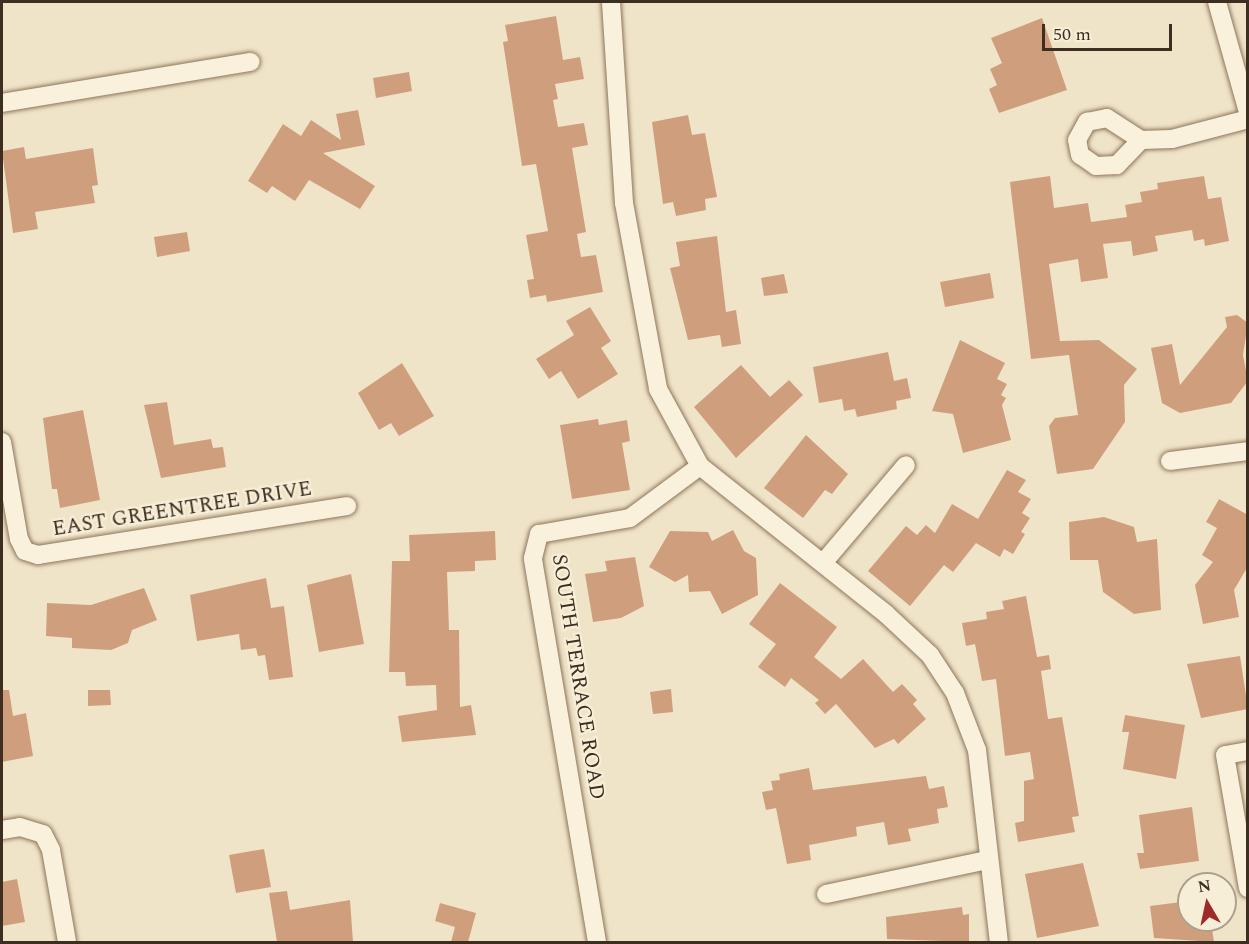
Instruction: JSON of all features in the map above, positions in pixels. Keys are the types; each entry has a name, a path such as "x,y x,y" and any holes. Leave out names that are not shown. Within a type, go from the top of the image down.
{"street":[{"path":"611,2 624,203 658,389 700,466 823,563 930,655 955,693 977,750 999,942"},
{"path":"1217,2 1248,112"},
{"path":"2,103 251,62"},
{"path":"1141,140 1181,137 1248,119"},
{"name":"EAST GREENTREE DRIVE","path":"2,442 25,551 38,555 347,506"},
{"path":"1170,461 1248,452"},
{"path":"823,563 906,465"},
{"name":"SOUTH TERRACE ROAD","path":"597,942 533,558 539,534 630,518 700,466"},
{"path":"1248,751 1225,755 1248,888"},
{"path":"2,830 20,827 44,834 51,850 67,942"},
{"path":"826,894 988,860"}],"building":[{"path":"556,16 563,60 580,57 584,79 555,84 558,99 553,100 558,127 584,123 588,145 572,148 586,232 577,234 581,257 596,255 603,292 547,302 546,295 530,298 527,280 534,279 526,235 548,231 536,164 522,166 503,42 508,41 505,25"},
{"path":"1042,18 1067,90 999,113 989,89 997,85 990,69 1002,63 991,38"},
{"path":"409,72 412,91 376,98 373,78"},
{"path":"358,110 365,145 323,153 375,186 360,209 309,180 295,201 272,186 267,193 248,181 283,124 301,136 311,120 341,140 336,114"},
{"path":"688,115 692,135 705,133 717,197 705,199 706,210 676,216 673,202 663,204 652,122"},
{"path":"24,147 26,159 93,148 98,185 92,186 95,203 35,212 38,229 13,233 2,151"},
{"path":"1050,176 1054,208 1088,203 1091,222 1127,217 1125,205 1142,202 1140,192 1158,189 1157,183 1204,176 1208,199 1221,197 1229,241 1205,246 1204,239 1194,241 1192,230 1155,236 1158,251 1133,256 1131,241 1103,244 1108,278 1081,282 1078,259 1049,264 1060,341 1099,340 1137,369 1124,385 1125,422 1093,469 1057,474 1049,426 1055,418 1078,415 1069,355 1031,359 1010,182"},
{"path":"187,232 190,251 157,257 154,237"},
{"path":"717,236 726,312 736,310 741,344 722,347 720,335 688,340 670,268 680,266 676,242"},
{"path":"990,273 994,298 945,307 940,282"},
{"path":"784,274 788,293 764,296 761,278"},
{"path":"590,307 611,341 601,348 618,374 578,399 561,371 549,379 536,359 574,335 566,321"},
{"path":"1237,315 1248,323 1243,355 1248,381 1231,403 1180,413 1162,403 1151,348 1172,344 1180,385 1227,327 1225,317"},
{"path":"960,340 1005,363 997,379 1007,384 1001,395 1006,398 1002,405 1011,440 963,453 953,414 932,411"},
{"path":"888,352 894,381 907,378 911,398 896,401 897,409 857,417 855,409 844,411 842,399 819,403 813,367"},
{"path":"402,363 434,416 399,436 391,423 379,430 358,393"},
{"path":"741,365 770,397 789,380 803,395 736,458 694,407"},
{"path":"167,402 174,445 211,439 213,448 223,447 226,467 161,478 144,405"},
{"path":"83,410 100,500 60,508 57,489 52,489 43,418"},
{"path":"598,419 599,425 627,420 630,441 622,443 630,490 572,499 560,425"},
{"path":"806,435 848,474 832,494 825,490 803,518 764,488"},
{"path":"1007,470 1026,480 1018,492 1031,499 1022,513 1030,518 1021,532 1025,534 1013,554 1004,549 1000,557 976,543 953,572 944,565 910,606 868,571 906,526 917,535 926,525 935,533 952,504 978,519"},
{"path":"1219,499 1248,515 1248,566 1234,590 1239,617 1203,624 1195,585 1213,562 1202,555 1217,528 1206,522"},
{"path":"1104,517 1134,527 1137,542 1157,539 1161,610 1134,614 1103,592 1098,560 1070,560 1069,522"},
{"path":"733,530 744,551 756,558 758,595 722,614 710,591 689,592 688,575 675,582 649,567 670,531 708,532 712,541"},
{"path":"495,531 496,560 475,561 475,571 447,572 449,630 459,630 460,707 471,705 476,735 402,742 398,716 437,710 436,685 406,686 405,672 389,672 392,561 410,561 409,535"},
{"path":"635,557 644,606 621,618 593,622 585,574 607,571 605,561"},
{"path":"351,574 364,644 319,652 307,585"},
{"path":"266,578 271,608 284,606 293,677 269,680 265,655 258,656 256,648 241,650 239,634 197,641 190,595"},
{"path":"780,583 837,627 814,657 841,679 863,659 893,692 902,684 917,700 913,704 926,719 898,744 894,739 875,748 836,704 825,714 815,703 819,700 791,678 785,687 758,667 776,644 749,624"},
{"path":"144,588 157,620 132,630 128,643 111,650 72,648 72,638 46,636 47,603 91,605"},
{"path":"1026,596 1037,657 1049,655 1051,669 1041,671 1048,719 1062,717 1079,816 1072,817 1075,832 1018,842 1015,823 1024,821 1024,781 1034,779 1030,752 1005,756 996,679 982,681 975,644 966,646 962,623 987,619 986,612 1004,609 1002,601"},
{"path":"1240,656 1248,709 1201,718 1187,664"},
{"path":"671,689 673,712 653,714 650,692"},
{"path":"2,690 9,690 13,716 26,713 33,756 2,762"},
{"path":"88,690 110,690 111,705 88,706"},
{"path":"1125,715 1185,725 1176,779 1123,769 1129,732 1122,732"},
{"path":"809,768 813,790 926,776 929,789 944,786 948,807 937,809 939,823 908,829 911,841 888,845 884,822 856,827 857,836 809,845 811,860 787,864 776,808 766,810 762,792 773,790 771,781 780,780 779,774"},
{"path":"1192,807 1199,861 1140,869 1137,853 1144,853 1139,815"},
{"path":"264,849 271,887 236,893 229,855"},
{"path":"1083,863 1099,926 1037,938 1025,874"},
{"path":"17,879 25,922 2,926 2,882"},
{"path":"287,891 290,910 350,900 353,942 277,942 269,893"},
{"path":"440,903 476,913 468,942 451,942 455,927 435,921"},
{"path":"1177,903 1177,932 1212,932 1214,942 1154,938 1150,906"},
{"path":"962,907 963,915 969,914 969,942 887,939 886,917"}]}
